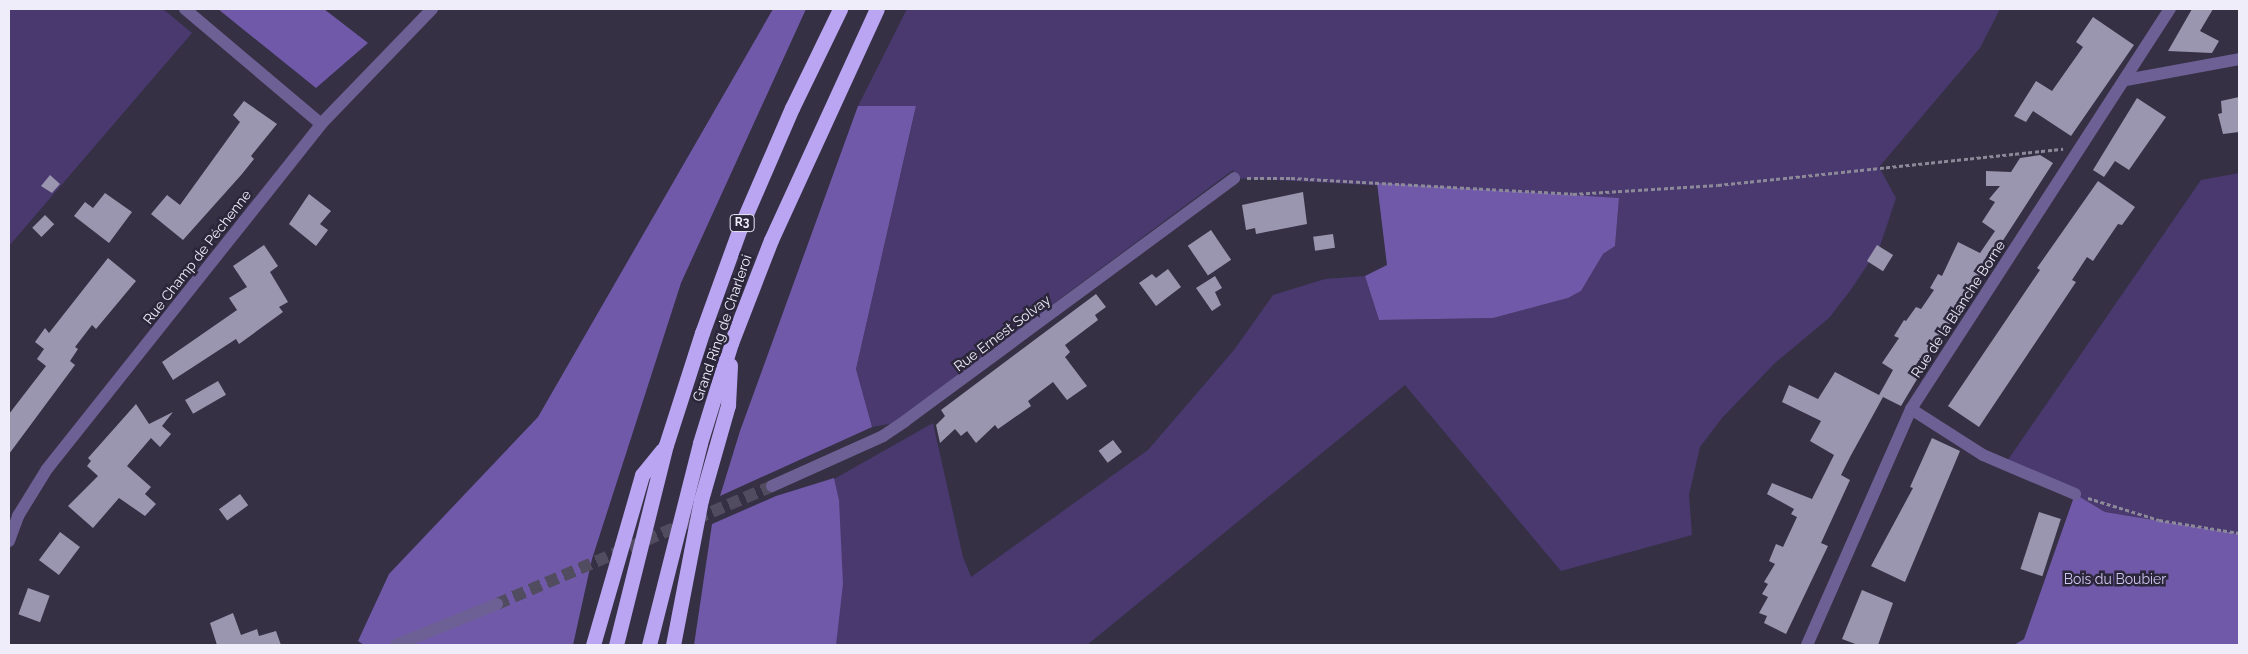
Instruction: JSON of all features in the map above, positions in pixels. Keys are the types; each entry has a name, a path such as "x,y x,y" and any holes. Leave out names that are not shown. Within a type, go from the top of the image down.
{"highway":[{"name":"Grand Ring de Charleroi","path":"616,645 666,445 740,228 792,108 840,9"},
{"name":"Grand Ring de Charleroi","path":"650,645 700,443 731,343 771,240 877,9"},
{"path":"673,645 701,500 728,405 731,343"},
{"path":"592,645 642,475 666,445"}],"street":[{"path":"185,9 321,124"},
{"name":"Rue Champ de Péchenne","path":"9,541 18,516 47,469 321,124 432,9"},
{"name":"Rue de la Blanche Borne","path":"1807,645 1911,409 2126,80 2170,9"},
{"path":"2126,80 2239,59"},
{"name":"Rue Ernest Solvay","path":"772,486 883,436 905,422 1234,178"},
{"path":"1911,409 1983,455 2075,494"},
{"path":"396,645 497,604"}],"path":[{"path":"1234,178 1291,178 1572,194 1718,184 2081,147"},
{"path":"2075,494 2159,520 2239,533"}],"shaded area":[{"path":"9,9 163,9 192,33 9,246"},
{"path":"907,9 2000,9 1980,48 1879,167 1896,198 1880,246 1850,291 1829,318 1775,363 1722,418 1700,447 1689,495 1692,535 1561,571 1405,385 1087,645 836,645 839,500 834,479 933,423 963,557 971,577 1148,450 1234,350 1273,295 1325,279 1365,276 1379,320 1493,318 1568,298 1581,291 1603,254 1615,246 1619,198 1234,178 1233,170 1061,298 905,421 872,427 856,369 916,107 858,106"},
{"path":"2239,173 2239,534 2105,512 2075,494 2005,464 2201,180"}],"green space":[{"path":"218,9 324,9 368,43 316,88"},
{"path":"773,9 806,9 681,283 592,559 573,645 364,645 358,641 389,574 538,417"},
{"path":"858,106 916,106 856,369 872,427 720,496 740,431"},
{"path":"1377,183 1619,198 1615,246 1603,254 1581,291 1568,298 1493,318 1379,320 1365,276 1387,265"},
{"path":"834,478 839,500 843,584 836,645 694,645 712,524 776,496"},
{"name":"Bois du Boubier","path":"2075,494 2105,512 2239,534 2239,645 2014,645 2024,639"}],"building":[{"path":"2192,9 2213,9 2200,31 2219,41 2212,53 2168,51"},
{"path":"2093,17 2134,45 2071,136 2033,111 2026,122 2014,116 2036,81 2052,91 2083,47 2076,42"},
{"path":"2239,97 2239,132 2223,134 2218,114 2222,113 2221,101"},
{"path":"2137,98 2166,117 2129,170 2115,161 2104,177 2093,170"},
{"path":"244,101 277,124 251,156 254,159 242,174 183,240 151,214 167,195 180,205 240,122 233,115"},
{"path":"2040,155 2053,163 1960,307 1901,406 1883,397 1850,457 1841,475 1850,480 1821,543 1828,546 1786,634 1764,623 1767,616 1759,613 1768,597 1762,594 1768,584 1764,582 1775,564 1769,561 1776,544 1783,547 1797,517 1791,514 1794,509 1767,494 1772,483 1812,499 1834,455 1810,441 1821,421 1782,402 1789,385 1818,399 1835,372 1879,395 1893,370 1882,363 1899,338 1894,336 1904,320 1906,321 1916,307 1921,309 1934,290 1930,288 1938,274 1942,276 1958,242 1980,253 1995,231 1982,222 1995,202 1989,199 2000,186 1986,186 1986,171 2011,172 2020,158"},
{"path":"50,175 60,184 52,193 41,186"},
{"path":"2098,181 2135,207 2122,225 2118,224 2093,261 2087,257 2072,280 2076,282 1979,427 1948,406 2040,270 2037,268"},
{"path":"1303,192 1307,224 1256,234 1255,228 1246,230 1242,205"},
{"path":"105,193 132,212 109,243 74,216 85,202 93,208"},
{"path":"309,194 331,211 320,224 328,230 316,246 289,224"},
{"path":"45,215 54,224 41,237 32,228"},
{"path":"1211,230 1231,260 1208,276 1188,246"},
{"path":"1333,234 1335,248 1315,251 1313,237"},
{"path":"264,245 278,266 270,272 288,302 279,307 283,312 239,344 236,339 173,380 162,362 237,310 229,298 247,287 233,266"},
{"path":"1877,245 1893,255 1883,271 1867,261"},
{"path":"108,258 136,281 96,329 92,325 75,347 78,349 70,361 75,365 9,454 9,414 46,366 37,359 44,349 35,342 45,328 49,333"},
{"path":"1168,269 1181,287 1156,306 1139,283 1152,274 1156,278"},
{"path":"1215,276 1222,288 1215,292 1221,305 1212,311 1196,288"},
{"path":"1096,294 1106,307 1095,315 1098,320 1065,345 1070,352 1065,357 1087,386 1067,400 1053,382 1028,401 1031,406 998,429 995,425 976,443 967,431 961,436 955,429 940,443 936,425 945,416 941,410"},
{"path":"218,381 226,395 193,414 185,400"},
{"path":"136,404 149,424 173,412 162,426 171,434 160,447 151,438 127,466 151,487 145,494 156,504 145,516 119,498 93,528 68,506 98,476 87,466 91,461 88,458"},
{"path":"1932,438 1960,451 1905,582 1871,566 1913,488 1910,487"},
{"path":"1113,440 1122,452 1108,463 1099,451"},
{"path":"240,494 248,505 227,521 219,509"},
{"path":"2039,512 2061,519 2042,576 2020,569"},
{"path":"60,532 80,547 59,575 39,560"},
{"path":"28,588 50,596 40,622 18,614"},
{"path":"1862,590 1893,603 1878,645 1858,645 1842,639"},
{"path":"233,613 241,635 257,629 259,636 276,631 281,645 217,645 210,623"}],"tunnel":[{"path":"497,604 772,486"}]}
